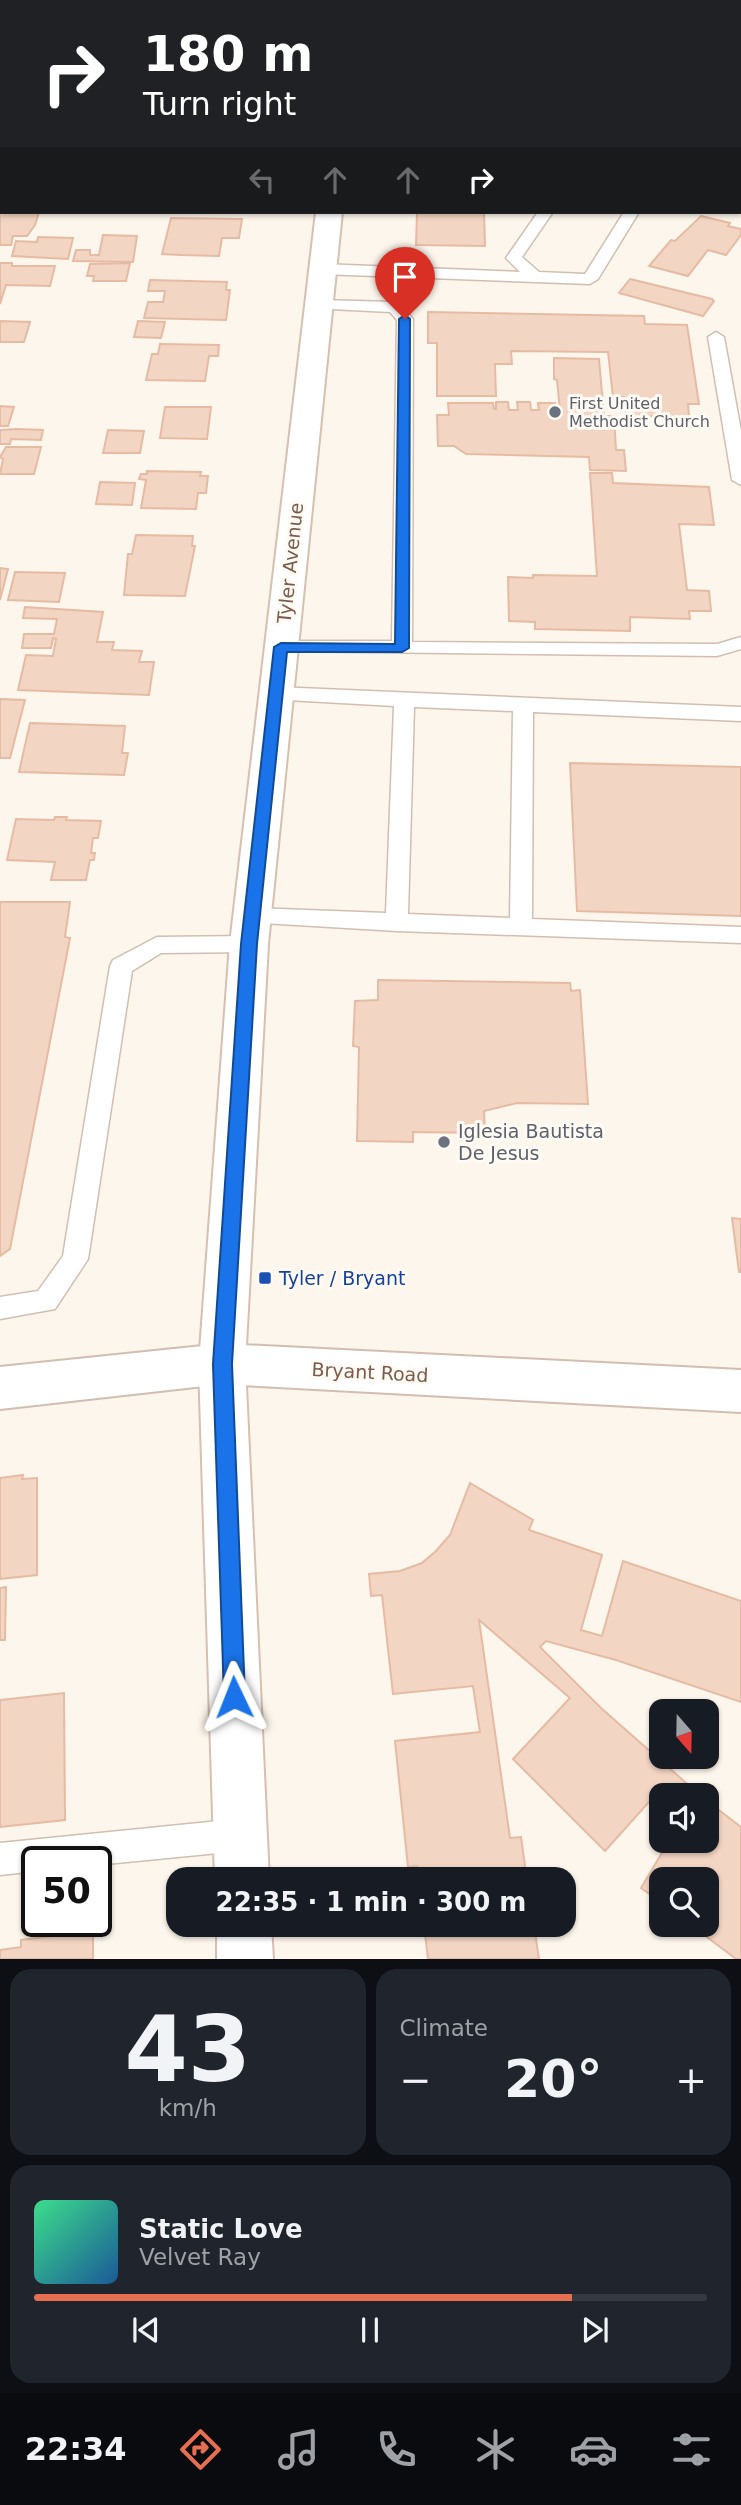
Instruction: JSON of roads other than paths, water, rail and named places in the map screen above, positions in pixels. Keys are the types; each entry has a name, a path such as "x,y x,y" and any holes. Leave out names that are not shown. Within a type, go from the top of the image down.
{"main road":[{"name":"Tyler Avenue","path":"240,1857 222,1364 251,930 329,214"},
{"name":"Bryant Road","path":"0,1388 222,1364 741,1391"},
{"path":"245,1937 246,1959"}],"lane":[{"path":"535,276 514,258 544,214"},
{"path":"321,269 590,278 630,214"},
{"path":"317,305 394,307 405,319 402,648"},
{"path":"716,337 741,480"},
{"path":"281,647 718,650 741,643"},
{"path":"276,694 741,714"},
{"path":"397,923 404,699"},
{"path":"521,928 523,704"},
{"path":"0,1308 46,1301 75,1259 121,966 157,945 251,930 397,923 741,935"},
{"path":"0,1859 240,1857"}],"place":[{"name":"First United Methodist Church","path":"555,412"},
{"name":"Iglesia Bautista De Jesus","path":"444,1142"},
{"name":"Tyler / Bryant","path":"265,1278"}]}
